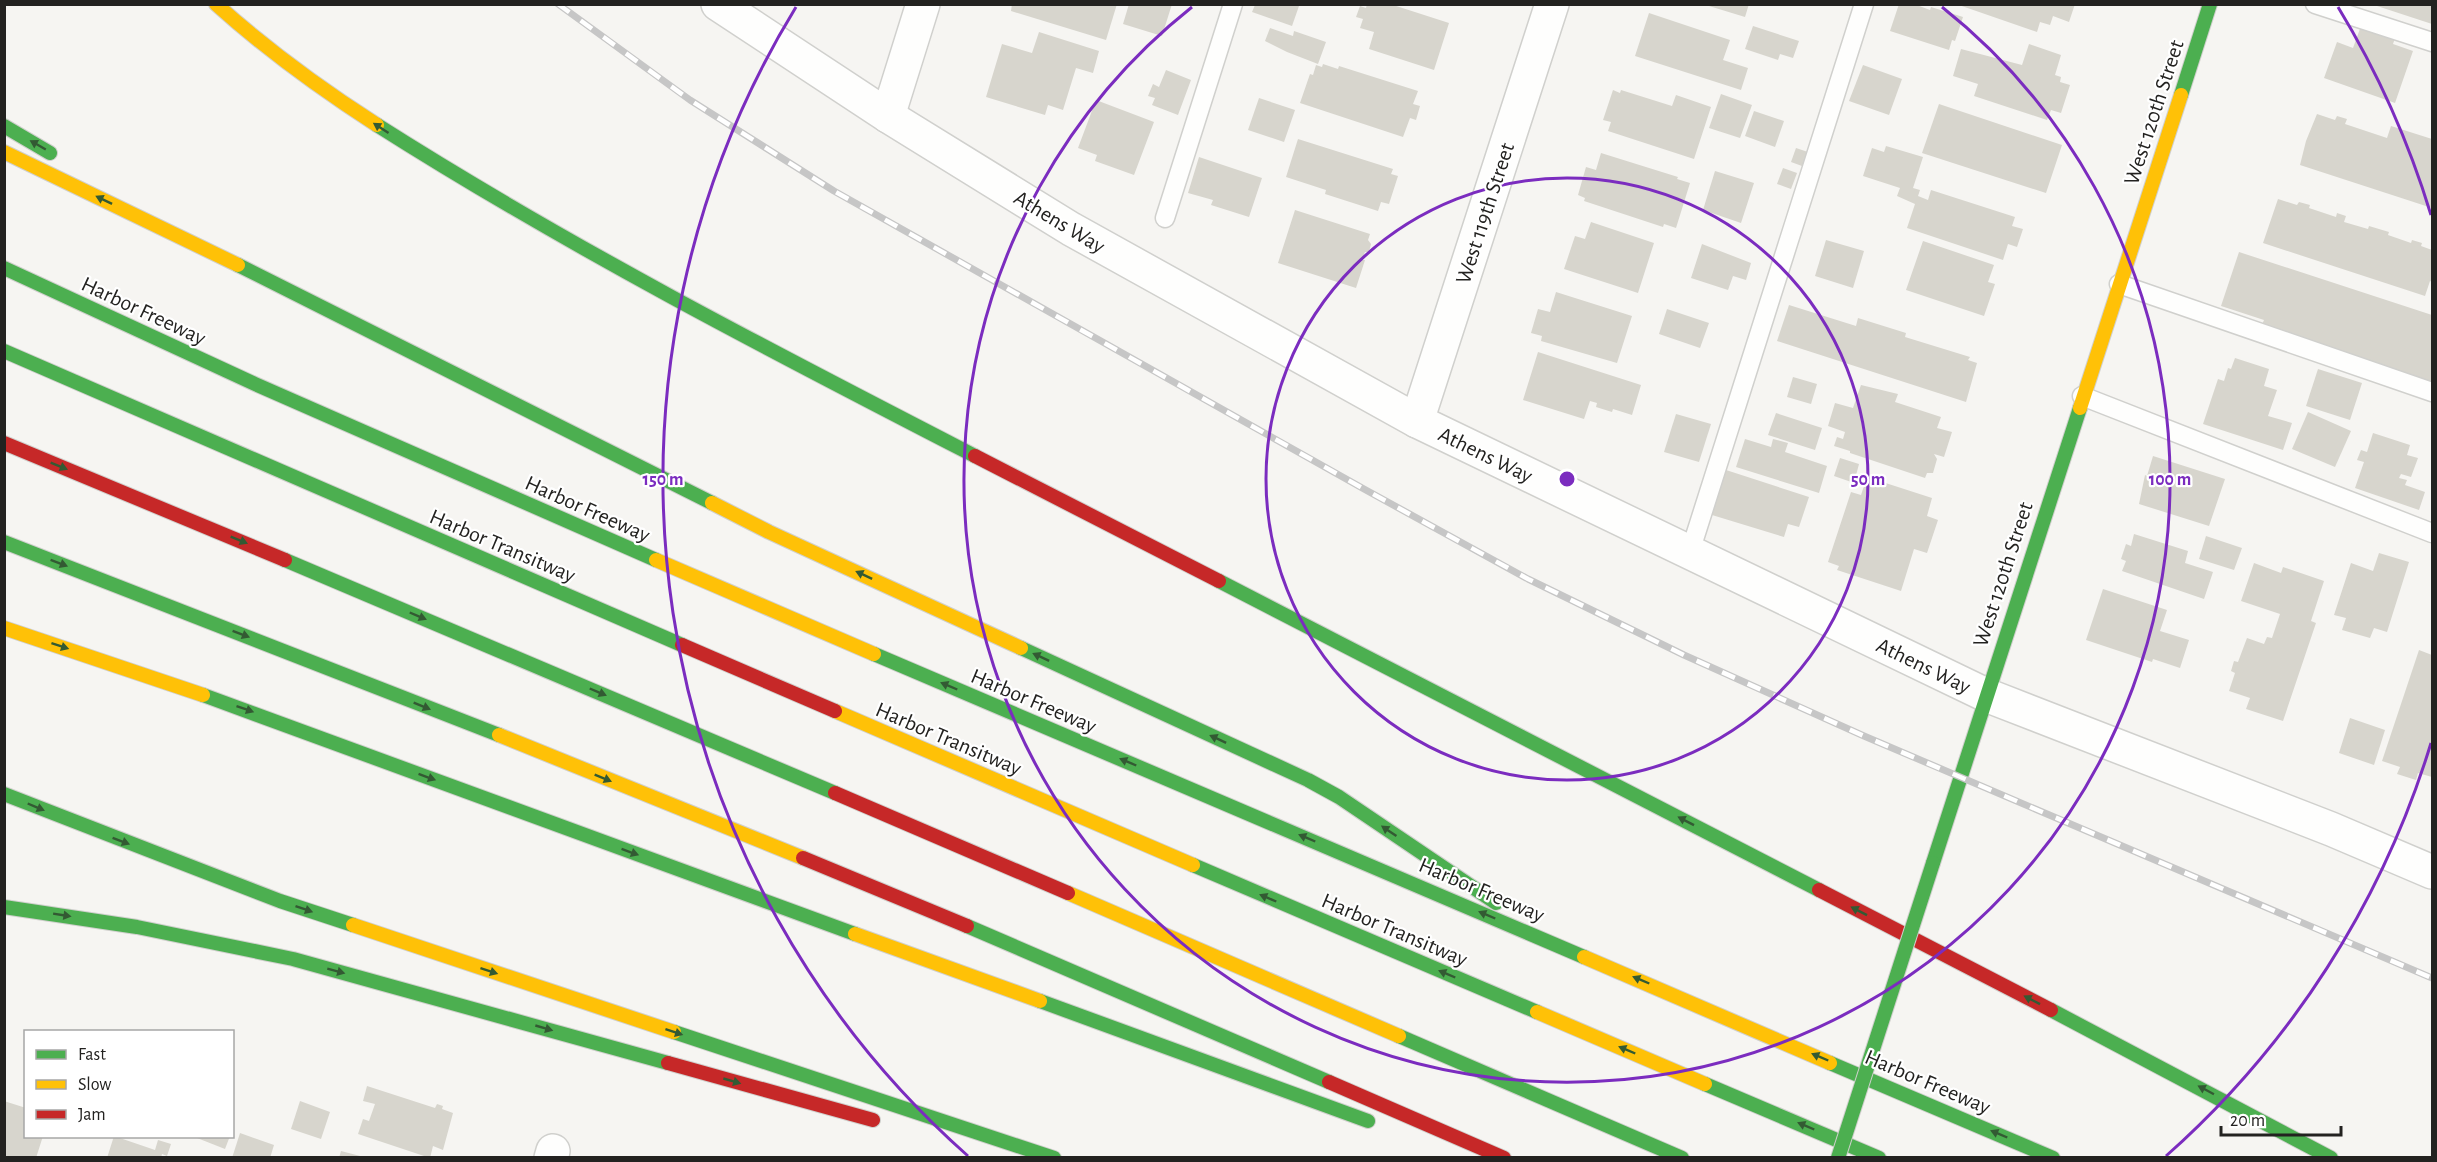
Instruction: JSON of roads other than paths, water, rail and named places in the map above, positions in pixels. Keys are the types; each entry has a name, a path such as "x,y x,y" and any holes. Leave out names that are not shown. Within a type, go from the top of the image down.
{"main road":[{"path":"216,4 244,29 334,97 421,153 723,326 1851,906 2196,1085 2331,1158"},
{"name":"West 120th Street","path":"1838,1158 2210,4"},
{"path":"4,126 66,162"},
{"path":"4,152 251,271 769,532 1308,780 1339,797 1519,918 1580,954"},
{"path":"107,186 251,271"},
{"name":"Harbor Freeway","path":"4,268 255,384 664,564 2053,1158"},
{"name":"Harbor Transitway","path":"4,351 1130,838 1879,1158"},
{"path":"4,443 650,714 1682,1158"},
{"path":"4,542 349,676 983,933 1504,1158"},
{"path":"4,628 258,713 638,855 1379,1125"},
{"path":"4,794 280,901 1054,1158"},
{"path":"4,907 147,928 293,959 883,1123"}],"street":[{"name":"Athens Way","path":"718,4 888,117 1071,229 1417,421 1986,695 2331,829 2433,872"},
{"path":"888,117 923,4"},
{"name":"West 119th Street","path":"1417,421 1552,4"}],"lane":[{"path":"1165,218 1233,4"},
{"path":"1690,552 1864,4"},
{"path":"2315,4 2433,42"},
{"path":"2119,284 2433,392"},
{"path":"2082,396 2433,533"}],"railway":[{"path":"558,4 690,100 834,191 1528,579 1684,655 1864,736 2432,978"}]}
